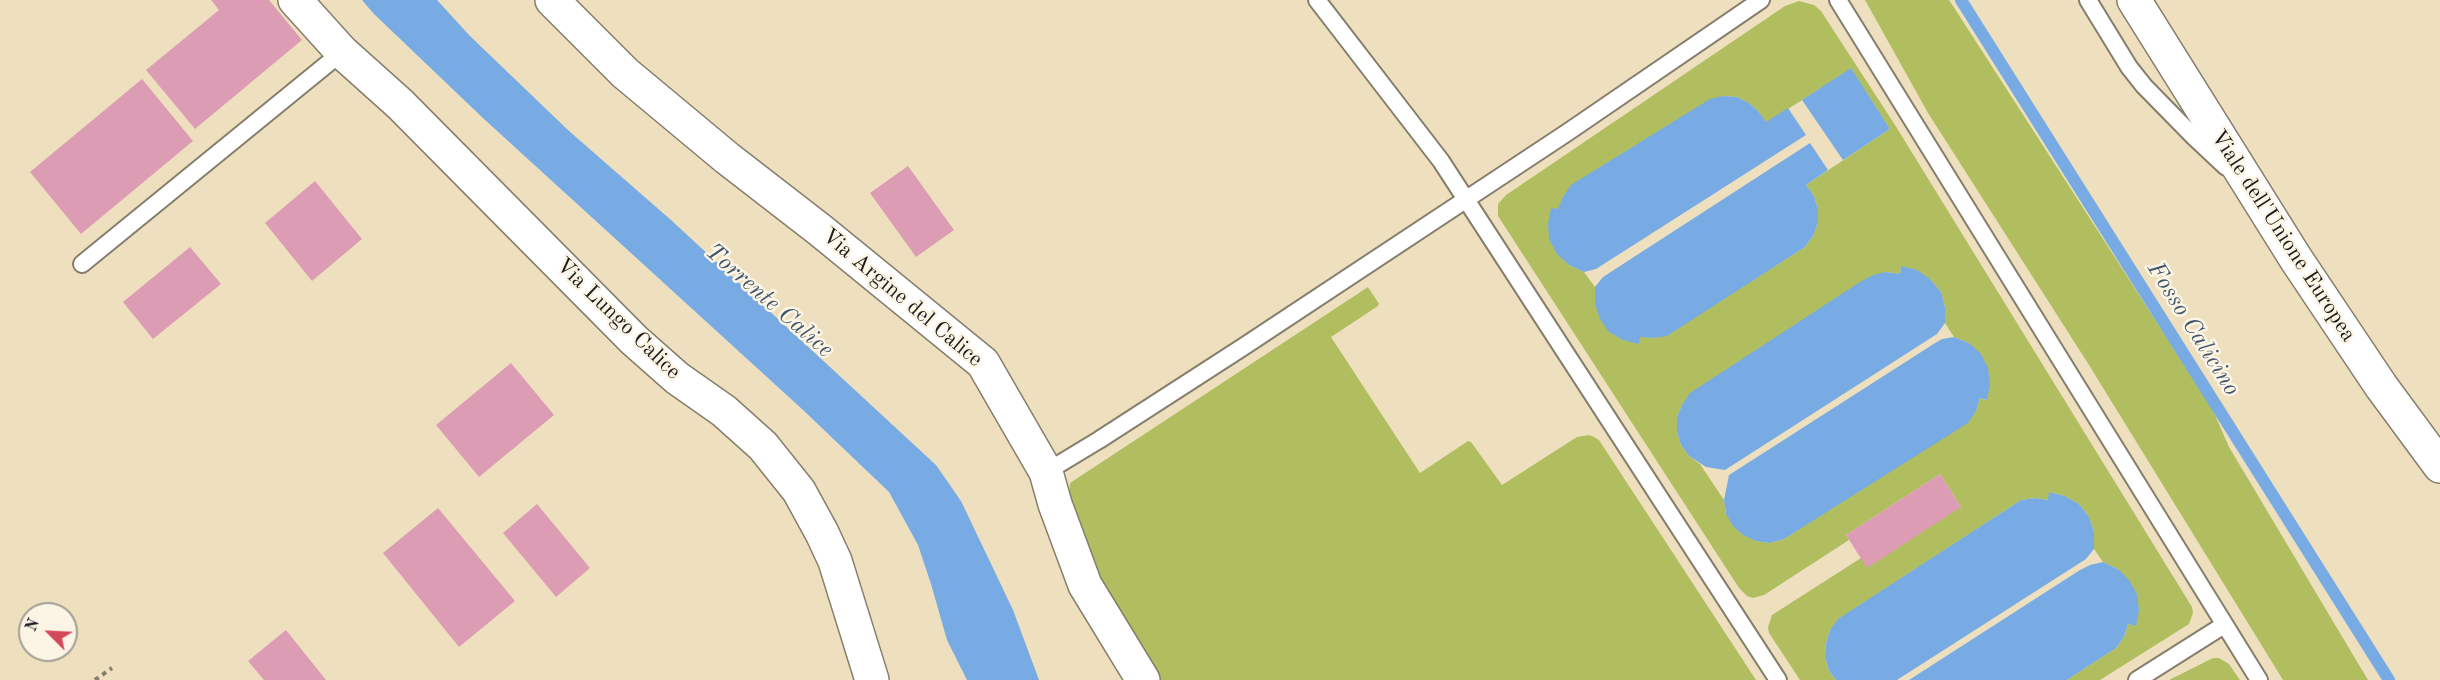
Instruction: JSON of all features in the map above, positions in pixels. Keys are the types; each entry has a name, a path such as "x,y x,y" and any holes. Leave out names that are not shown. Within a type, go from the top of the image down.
{"street":[{"name":"Via Lungo Calice","path":"295,0 342,52 400,104 634,340 677,378 724,411 763,446 798,491 822,533 835,561 872,680"},
{"name":"Via Argine del Calice","path":"552,0 625,73 727,158 820,230 983,363 1046,472 1055,504 1085,585 1143,680"},
{"name":"Viale dell'Unione Europea","path":"2134,0 2252,190 2380,386 2440,466"}],"lane":[{"path":"1317,0 1442,161 1778,680"},
{"path":"1046,472 1205,372 1761,0"},
{"path":"1838,0 2259,680"},
{"path":"2088,0 2129,67 2144,86 2193,137 2252,190"},
{"path":"82,264 342,52"},
{"path":"2137,680 2224,625"}],"path":[{"path":"95,680 112,668"}],"green space":[{"path":"1865,0 1949,0 2212,408 2229,447 2368,680 2283,680 2089,365 1928,113"},
{"path":"1799,1 1814,5 1821,11 1895,125 2192,607 2193,613 2189,624 2100,680 2067,680 2116,648 2124,637 2128,624 2136,626 2118,569 2103,562 2094,549 2094,532 2089,517 2079,504 2065,496 2049,492 2049,500 2035,498 2021,500 1839,619 1830,630 1825,657 1829,671 1836,680 1800,680 1769,633 1768,627 1772,615 1861,558 1961,507 1940,474 1846,535 1849,540 1764,595 1753,598 1747,596 1739,588 1498,216 1498,204 1506,195 1785,6","holes":["1851,69 1890,129 1806,185 1814,196 1818,209 1818,223 1805,247 1667,335 1654,338 1640,336 1595,304 1595,287 1584,272 1569,265 1558,210 1723,96 1737,97 1749,103 1766,123","1901,267 1930,279 1941,292 1945,307 1945,323 1954,337 1969,343 1986,400 1980,398 1976,411 1784,539 1770,543 1756,541 1726,514 1724,500 1700,464 1689,456 1681,445 1677,432 1677,417 1682,405 1886,272 1900,274"]},
{"path":"1368,287 1379,304 1378,306 1331,337 1420,473 1468,441 1502,485 1577,437 1589,435 1599,440 1756,680 1150,680 1109,604 1068,508 1070,483"},
{"path":"2213,658 2219,658 2229,664 2240,680 2169,680"}],"water":[{"path":"362,0 437,0 470,36 569,131 671,220 936,465 961,501 1013,610 1039,680 967,680 947,640 918,545 889,492 802,409 484,119"},
{"path":"1851,68 1890,129 1843,160 1802,100"},
{"path":"1723,96 1737,97 1749,103 1766,122 1788,108 1806,135 1596,269 1584,272 1569,265 1557,254 1549,239 1548,224 1551,208 1558,209 1571,185 1710,99"},
{"path":"1810,143 1828,170 1806,185 1814,196 1818,209 1818,223 1805,247 1667,336 1640,337 1639,344 1623,340 1609,332 1600,319 1595,304 1595,287 1603,277"},
{"path":"1901,266 1917,270 1930,279 1941,292 1945,307 1945,323 1937,334 1725,470 1706,467 1689,456 1681,445 1677,432 1677,417 1690,393 1860,282 1873,275 1886,272 1900,274"},
{"path":"1954,337 1969,343 1981,354 1988,368 1990,384 1987,400 1980,398 1976,411 1968,423 1784,539 1770,543 1756,541 1743,535 1733,526 1726,514 1724,500 1729,475 1932,345 1942,339"},
{"path":"2049,492 2065,496 2079,504 2089,517 2094,532 2094,549 2086,559 1897,680 1836,680 1829,671 1825,657 1830,630 1838,619 2021,500 2035,498 2048,500"},
{"path":"2103,562 2118,569 2129,580 2137,594 2139,610 2136,626 2128,624 2124,637 2116,648 2067,680 1909,680 2080,570"}],"building":[{"path":"211,0 269,0 302,40 195,129 146,70 219,10"},
{"path":"142,79 193,141 81,234 30,172"},
{"path":"908,166 954,230 916,257 870,193"},
{"path":"315,181 362,239 312,281 265,223"},
{"path":"190,247 221,284 153,339 123,302"},
{"path":"511,363 554,415 479,477 436,425"},
{"path":"1940,474 1961,507 1867,568 1846,535"},
{"path":"537,504 590,568 556,597 503,533"},
{"path":"438,508 515,601 459,647 383,553"},
{"path":"286,630 326,680 264,680 248,661"}],"waterway":[{"name":"Fosso Calicino","path":"1961,0 2389,680"}],"water label":[{"name":"Torrente Calice","path":"769,301"}]}
